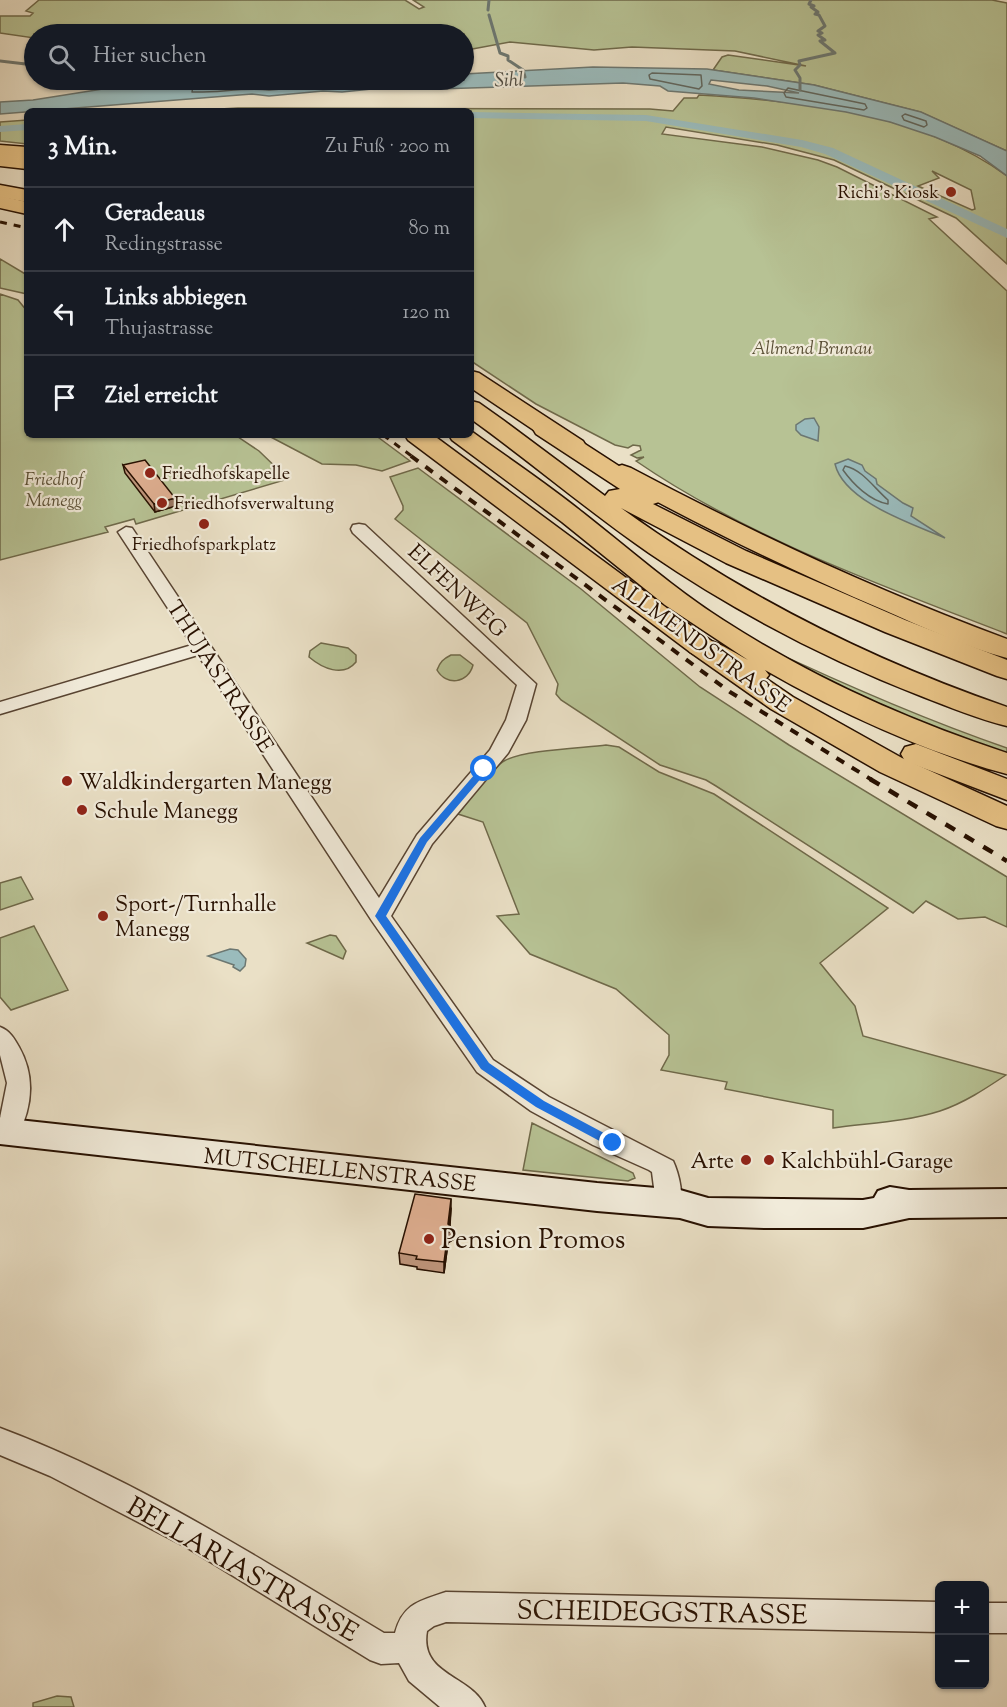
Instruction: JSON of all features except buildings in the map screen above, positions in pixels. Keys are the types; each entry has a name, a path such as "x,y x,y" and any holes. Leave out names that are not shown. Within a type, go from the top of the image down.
{"main road":[{"path":"0,151 24,153"},
{"path":"0,160 24,163"},
{"path":"0,172 24,176"},
{"path":"0,179 24,183"},
{"path":"0,191 24,195"},
{"path":"0,202 24,207"},
{"path":"474,380 545,429 682,517 796,582"},
{"path":"478,412 575,502 639,572 690,610 795,675 888,719 1007,764"},
{"path":"478,412 624,500 692,536 895,626 1007,670"},
{"path":"545,429 680,505 784,557 899,608 1007,650"},
{"name":"ALLMENDSTRASSE","path":"421,438 743,677 822,727 899,769 1007,819"},
{"path":"465,438 498,462 570,528 675,610 772,675 888,741"},
{"path":"498,462 657,545 777,620 900,678 1007,717"},
{"path":"575,502 723,570 780,600 887,648 1007,693"},
{"path":"575,502 698,594 791,646 879,686 1007,734"},
{"path":"700,646 822,711 948,767 1007,790"}],"street":[{"name":"ELFENWEG","path":"358,529 527,684 516,720 498,753 424,840 380,916"},
{"name":"THUJASTRASSE","path":"126,532 380,916 485,1066 540,1104 602,1138 658,1163 664,1168 674,1204"},
{"path":"0,708 201,648"},
{"path":"0,1036 11,1051 20,1086 19,1102 3,1132"},
{"name":"MUTSCHELLENSTRASSE","path":"3,1132 674,1204 708,1212 863,1214 909,1204 1007,1203"},
{"name":"BELLARIASTRASSE","path":"0,1441 60,1467 197,1537 381,1650 409,1647"},
{"name":"SCHEIDEGGSTRASSE","path":"409,1647 412,1624 420,1617 446,1607 935,1617"},
{"path":"989,1618 1007,1618"},
{"path":"409,1647 416,1668 469,1707"}],"green space":[{"path":"39,0 405,0 419,9 424,7 413,0 992,0 1007,3 1007,151 920,112 814,85 713,70 722,57 728,55 806,66 735,51 632,47 594,50 510,42 474,49 474,24 24,24 24,37 0,33 0,16 30,16 33,13 26,11"},
{"name":"Allmend Brunau","path":"699,95 779,101 860,114 899,124 937,138 973,155 1007,176 1007,264 956,218 834,160 777,145 666,127 662,134 762,147 818,160 837,167 937,217 929,219 1007,291 1007,634 864,578 769,537 679,489 636,461 644,457 637,458 631,455 641,450 640,446 633,445 628,448 615,445 536,404 474,363 474,109 673,111 684,98 697,98","holes":["932,171 971,190 975,209 972,210 918,186 939,178"]},
{"path":"24,120 24,144 0,141 0,122"},
{"path":"0,259 24,273 24,293 0,288"},
{"name":"Friedhof Manegg","path":"0,294 18,300 24,307 24,438 240,438 259,451 288,479 136,524 134,519 105,527 108,532 0,560"},
{"path":"273,438 379,438 410,461 382,471 356,465 322,464"},
{"path":"418,468 581,589 700,687 789,745 1007,877 1007,927 985,917 958,919 926,901 913,913 716,786 706,780 660,765 561,700 556,694 558,684 527,623 395,519 403,510 403,506 390,477"},
{"path":"752,641 878,698 1007,748 1007,755 853,697"},
{"path":"321,643 348,648 356,655 356,662 345,670 332,670 320,665 309,657 310,651"},
{"path":"451,655 460,655 473,665 467,676 456,681 446,679 437,670 442,661"},
{"path":"606,745 619,747 659,772 714,794 888,908 820,963 855,1006 863,1036 1006,1075 966,1100 927,1115 833,1128 833,1110 725,1089 727,1082 661,1070 669,1055 669,1035 616,989 530,954 497,916 519,914 483,822 458,814 486,778 504,761 525,754"},
{"path":"21,877 33,899 0,910 0,883"},
{"path":"34,926 68,990 11,1010 0,997 0,938"},
{"path":"330,935 336,936 346,951 343,959 307,943"},
{"path":"532,1123 633,1173 635,1178 628,1181 523,1170"},
{"path":"57,1696 71,1697 74,1707 33,1707 33,1703"}],"water":[{"name":"Sihl","path":"593,67 707,69 814,85 921,112 1007,151 1007,176 980,156 935,137 890,122 846,112 754,98 668,91 660,86 623,83 474,88 474,73","holes":["711,80 767,86 799,93 739,90 709,84"]},
{"name":"Sihl","path":"96,90 362,90 269,96 252,94 76,108 24,108 24,112 0,114 0,102 33,100"},
{"path":"814,418 819,427 818,441 801,435 796,430 796,425 805,419"},
{"path":"848,459 862,465 865,471 876,479 877,484 913,508 911,516 945,538 881,510 851,490 841,478 835,464"},
{"path":"230,949 238,950 246,959 245,966 240,971 233,967 234,965 208,956"}],"waterway":[{"path":"488,10 489,0"},
{"path":"800,90 800,78 795,70 800,65 799,61 835,53 820,41 825,40 818,35 822,33 818,31 825,26 819,15 815,14 818,12 811,7 814,6 809,4 811,0"},
{"path":"489,15 500,53 508,56 508,60 523,70 525,77"},
{"path":"0,61 24,64"},
{"path":"474,115 646,118 802,144 829,151 1007,234"},
{"path":"0,129 24,127"}],"railway":[{"path":"0,222 24,227"},
{"path":"387,438 413,457"},
{"path":"411,456 730,692 872,780"},
{"path":"870,779 1007,861"}],"place":[{"name":"Richi's Kiosk","path":"951,192"},
{"name":"Friedhofskapelle","path":"150,473"},
{"name":"Friedhofsverwaltung","path":"162,503"},
{"name":"Friedhofsparkplatz","path":"204,524"},
{"name":"Waldkindergarten Manegg","path":"67,781"},
{"name":"Schule Manegg","path":"82,810"},
{"name":"Sport-/Turnhalle Manegg","path":"103,916"},
{"name":"Arte","path":"746,1160"},
{"name":"Kalchbühl-Garage","path":"769,1160"},
{"name":"Pension Promos","path":"429,1239"}],"route":[{"path":"484,769 424,840 380,916 485,1066 540,1104 613,1143"}]}
